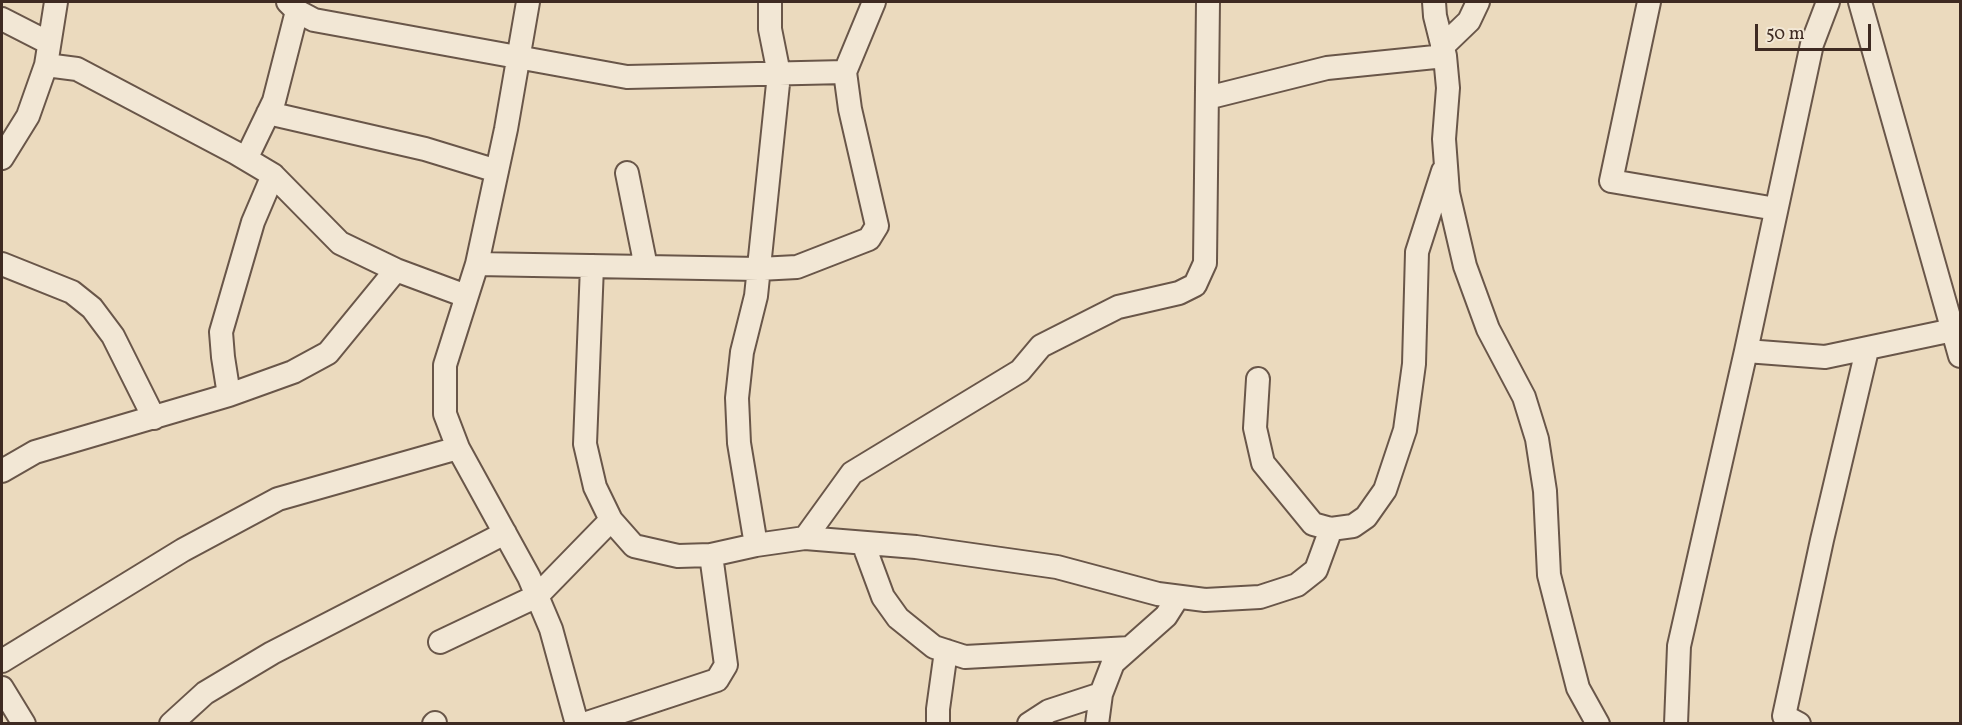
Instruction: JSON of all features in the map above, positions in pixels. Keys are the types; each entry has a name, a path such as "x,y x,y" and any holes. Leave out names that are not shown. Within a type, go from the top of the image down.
{"street":[{"path":"2,158 28,116 47,54 56,2"},
{"path":"528,2 497,171 477,264 444,365 445,414 458,448 529,577 551,629 576,723"},
{"path":"756,545 739,443 737,398 742,352 756,296 779,74 770,29 770,2"},
{"path":"477,264 797,267 869,239 877,226 850,109 846,72 874,2"},
{"path":"805,538 852,473 1020,371 1041,346 1118,307 1179,292 1195,285 1205,263 1208,2"},
{"path":"1434,2 1448,88 1444,139 1448,193 1465,266 1488,329 1524,397 1537,439 1545,491 1549,575 1578,688 1598,723"},
{"path":"1207,98 1327,68 1443,51 1469,21 1478,2"},
{"path":"1649,2 1611,181 1776,208"},
{"path":"1676,723 1679,646 1812,44 1828,2"},
{"path":"1860,2 1960,356"},
{"path":"246,159 274,101 293,6 314,20 627,76 846,72"},
{"path":"2,19 47,54 273,175 340,243 396,270 466,296"},
{"path":"268,113 425,149 497,171"},
{"path":"1258,379 1256,428 1263,463 1313,524 1331,529 1353,526 1366,517 1385,490 1405,430 1414,364 1417,252 1446,161"},
{"path":"627,173 646,267"},
{"path":"229,395 221,332 253,222 273,175"},
{"path":"2,264 72,292 92,308 113,336 154,418"},
{"path":"592,266 585,444 595,487 611,520 634,546 678,556 711,555 756,545 805,538 916,548 1057,567 1158,594 1205,600 1260,597 1297,585 1316,570 1331,529"},
{"path":"2,471 35,452 229,395 293,372 328,353 396,270"},
{"path":"1746,351 1826,357 1953,330"},
{"path":"1799,723 1784,716 1822,540 1867,350"},
{"path":"2,661 183,550 278,499 458,448"},
{"path":"440,642 537,596 611,520"},
{"path":"171,723 205,693 272,653 505,533"},
{"path":"863,543 883,597 898,618 934,647 965,657 1130,648"},
{"path":"584,723 717,680 726,665 711,555"},
{"path":"1097,723 1101,694 1113,663 1166,616 1178,597"},
{"path":"938,723 946,651"},
{"path":"2,688 24,723"},
{"path":"1029,723 1049,711 1101,694"}]}
